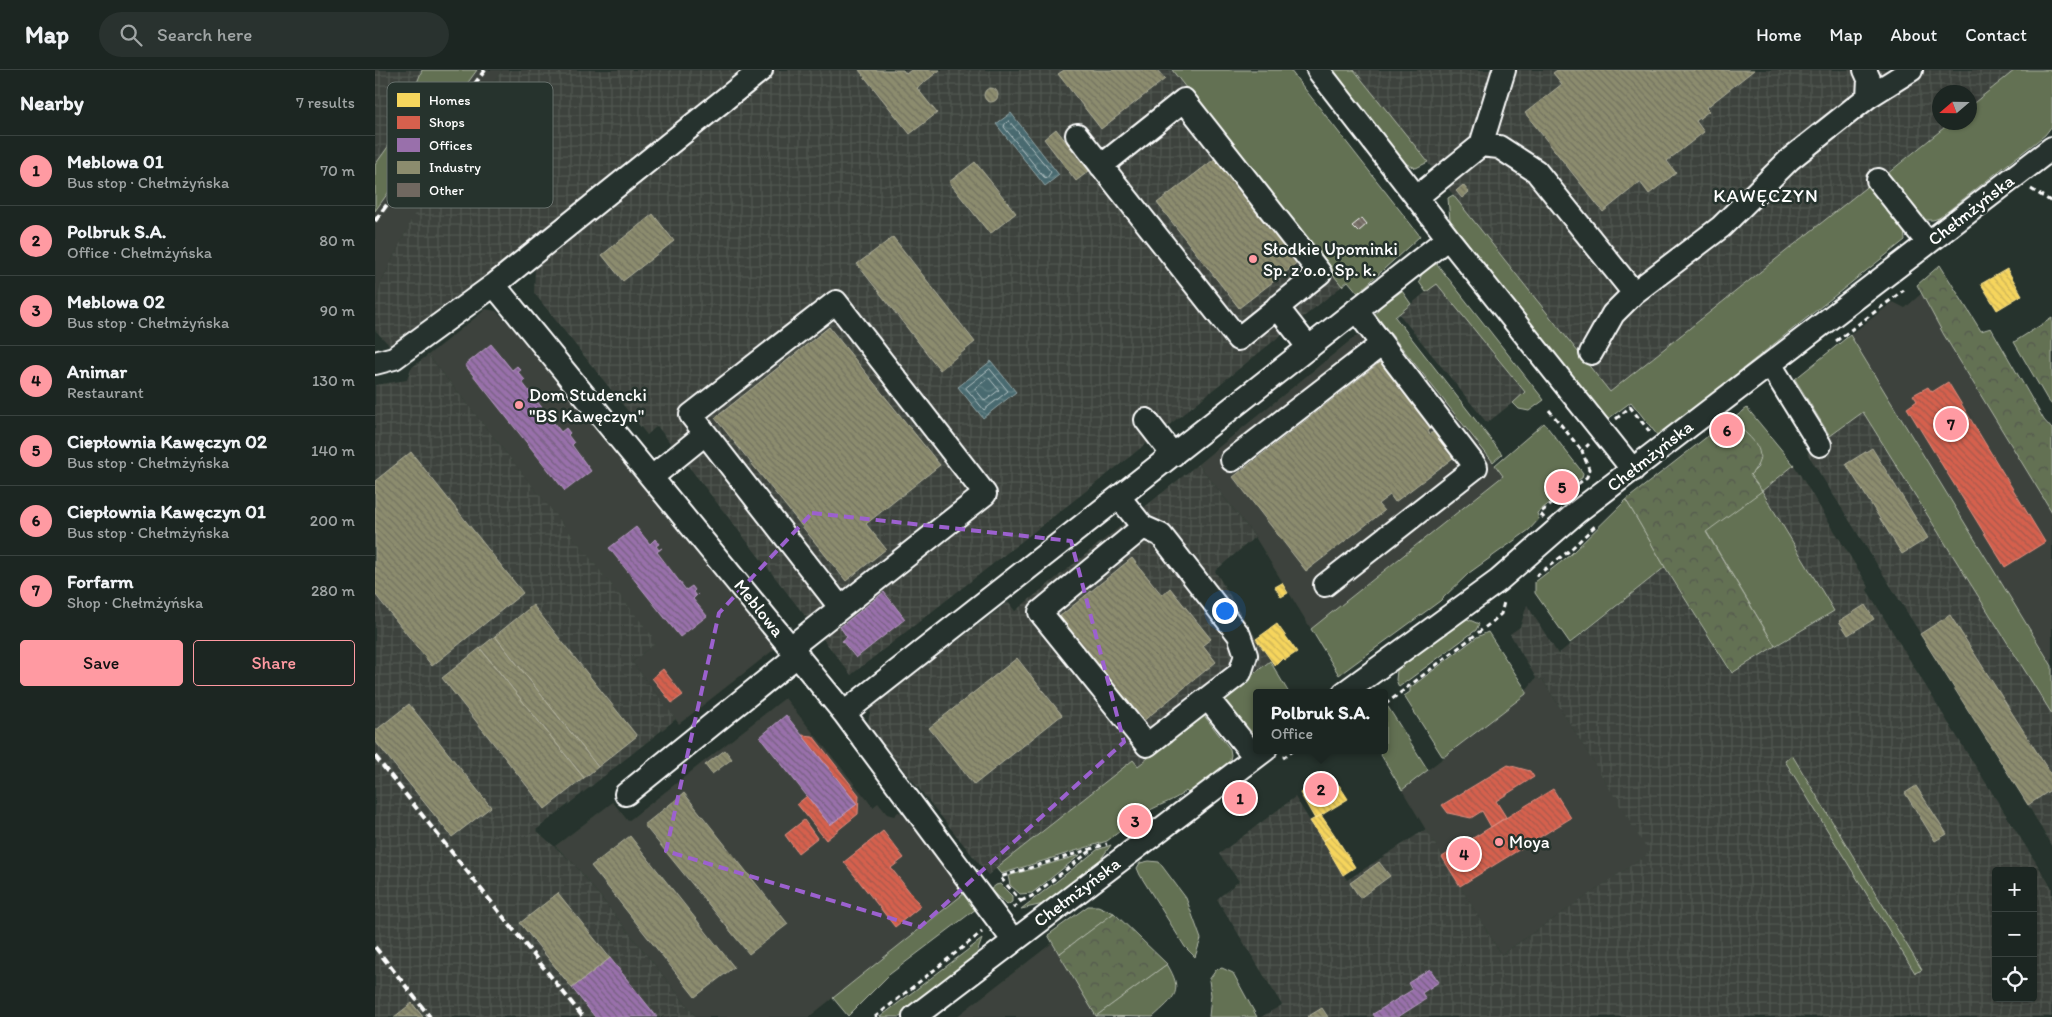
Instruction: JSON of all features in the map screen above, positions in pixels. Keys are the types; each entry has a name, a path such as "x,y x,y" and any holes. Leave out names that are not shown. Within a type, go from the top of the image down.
{"street":[{"path":"375,363 393,358 494,285 761,70"},
{"path":"1318,70 1448,238 1633,470"},
{"path":"1865,70 1869,80 1868,97"},
{"path":"1591,353 1613,314 1634,293 1721,227 1790,159 1868,97 1911,70"},
{"path":"1417,197 1481,145 1498,74"},
{"path":"1077,135 1101,166 1238,339 1320,273 1184,100 1101,166"},
{"path":"1481,145 1499,147 1536,171 1634,293"},
{"name":"Chełmżyńska","path":"1350,689 1498,581 1577,512 2052,148"},
{"path":"1878,180 1928,243"},
{"path":"844,713 1448,238"},
{"name":"Meblowa","path":"494,285 844,713 1013,940"},
{"path":"626,794 794,651 840,607 985,494 836,302 691,415 840,607"},
{"path":"1277,307 1309,348"},
{"path":"1325,585 1476,467 1356,310"},
{"path":"1232,460 1382,344"},
{"path":"1770,364 1820,444"},
{"path":"1146,420 1173,454"},
{"path":"652,477 705,434"},
{"path":"1119,497 1143,527 1161,534 1239,635 1246,655 1240,672 1147,745 1040,612 1143,527"},
{"path":"1214,706 1253,747"},
{"name":"Chełmżyńska","path":"914,1017 1260,754"}],"path":[{"path":"1835,342 1904,290"},
{"path":"1582,451 1630,406 1651,434"},
{"path":"1549,410 1582,451 1589,469 1587,477 1540,513 1554,531"},
{"path":"1533,578 1569,551 1601,519"},
{"path":"1388,702 1492,622 1501,614 1503,603 1509,598"},
{"path":"1021,901 1032,896 1095,848"}],"highlighted area":[{"path":"812,513 1071,541 1124,742 920,927 666,851 719,613"}],"shaded area":[{"path":"375,70 422,70 417,82 387,82 387,148 375,165"},
{"path":"477,70 502,70 494,82 468,82"},
{"path":"502,70 1172,70 1342,286 1132,455 851,675 657,426 647,435 534,293 535,269 518,249 508,259 390,346 375,330 375,311 381,283 418,208 553,208 553,82 494,82"},
{"path":"1354,70 2015,70 1977,100 1977,85 1932,85 1932,130 1941,130 1610,392"},
{"path":"387,194 387,208 418,208 381,283 375,311 375,211"},
{"path":"1437,283 1525,393 1487,423 1399,314"},
{"path":"1922,293 1944,335 2052,512 2052,666 1850,335 1893,302 1905,308"},
{"path":"486,309 496,311 509,324 514,320 776,648 679,724 632,662 656,642 428,355"},
{"path":"1378,318 1504,476 1311,629 1255,537 1198,464"},
{"path":"428,355 657,642 632,662 676,719 536,830 574,864 696,1017 375,1017 375,385 407,380 411,368"},
{"path":"1863,411 2052,714 2052,847 2028,805 1807,453"},
{"path":"1198,464 1255,537 1215,571 1270,661 1138,766 1133,761 988,875 867,724 872,706 1008,602 1015,611"},
{"path":"1794,465 1869,587 1867,590 2052,888 2052,1017 1261,1017 1282,1005 1217,899 1239,881 1219,854 1295,797 1347,880 1426,829 1501,955 1649,853 1543,680 1536,678 1510,634 1520,627 1527,605 1558,654 1665,567 1731,673 1833,611 1762,491","holes":["1792,756 1915,973 1785,761"]},
{"path":"1536,678 1543,680 1650,853 1501,955 1402,790 1525,694"},
{"path":"785,698 873,807 878,803 887,814 894,816 898,812 905,813 966,892 809,1017 696,1017 574,864 555,846 613,802 628,821"},
{"path":"1052,943 1098,1017 956,1017"}],"green space":[{"path":"422,70 477,70 468,82 417,82"},
{"path":"1172,70 1290,70 1420,236 1358,293 1348,281 1342,286"},
{"path":"1327,70 1354,70 1428,162 1416,168 1402,162"},
{"path":"2015,70 2052,70 2052,126 2045,135 1939,218 1921,220 1887,174 1941,130 1977,130 1977,100"},
{"path":"387,148 387,194 375,211 375,165"},
{"path":"1870,184 1904,229 1905,240 1658,436 1631,402 1608,419 1595,405 1450,220 1448,198 1453,195 1610,392"},
{"path":"1437,264 1544,400 1529,411 1519,409 1513,403 1525,392 1437,284 1426,292 1419,282 1423,270"},
{"path":"1940,265 1981,331 1991,328 2044,420 2052,429 2052,512 1944,335 1917,285"},
{"path":"1402,291 1411,304 1395,317 1502,454 1493,462 1375,314 1381,306"},
{"path":"2052,318 2052,405 2014,342"},
{"path":"1850,335 2052,666 2052,714 1863,412 1830,436 1795,379"},
{"path":"1747,408 1794,465 1762,491 1834,611 1775,646 1706,531 1761,491 1750,475 1758,467 1749,436 1738,426 1734,418"},
{"path":"1544,423 1583,473 1582,478 1574,482 1569,475 1549,491 1553,497 1552,501 1537,513 1539,519 1529,530 1469,573 1440,601 1339,675 1311,629 1503,476 1495,465"},
{"path":"1738,426 1755,443 1760,454 1756,468 1750,475 1762,491 1706,532 1775,646 1732,673 1665,567 1626,500 1713,432 1720,440"},
{"path":"1626,500 1665,567 1570,643 1535,593 1535,582 1570,555"},
{"path":"1465,618 1479,624 1476,630 1399,687 1396,680 1397,670"},
{"path":"1488,632 1526,690 1526,694 1445,756 1442,756 1404,696 1410,692 1410,688 1477,637"},
{"path":"1270,661 1287,689 1253,689 1253,738 1249,736 1222,699"},
{"path":"1388,707 1428,770 1402,790 1380,754 1388,754"},
{"path":"1203,714 1230,749 1231,755 1229,764 1190,795 1186,791 1142,815 1140,813 1107,841 1001,874 996,868 1133,760 1138,766"},
{"path":"1792,755 1922,970 1915,973 1785,761"},
{"path":"1111,845 1095,867 1048,903 1021,909 1097,850"},
{"path":"1080,855 1032,893 1020,894 1010,885 1008,876"},
{"path":"1149,861 1159,862 1186,898 1201,939 1195,957 1185,947 1140,875 1137,868 1140,863"},
{"path":"1000,884 1012,896 1012,902 1007,905 990,890"},
{"path":"966,892 976,909 890,974 848,1016 833,998"},
{"path":"1088,906 1098,906 1114,913 1059,954 1048,935"},
{"path":"1114,913 1167,964 1096,1016 1059,954"},
{"path":"982,939 974,961 900,1017 880,1017"},
{"path":"1167,964 1175,981 1175,994 1153,1017 1096,1016"},
{"path":"1222,968 1233,973 1257,1017 1209,1017 1211,995 1209,980 1216,970"}],"water":[{"path":"1011,113 1059,175 1045,186 996,124"},
{"path":"991,361 1016,392 983,418 958,387"}],"building: Homes":[{"path":"2007,269 2022,295 1997,310 1981,284"},
{"path":"1282,583 1288,593 1281,597 1275,587"},
{"path":"1277,624 1297,652 1285,660 1283,658 1275,666 1256,639"},
{"path":"1323,779 1330,790 1339,785 1348,799 1315,819 1300,793"},
{"path":"1321,815 1334,834 1323,841 1310,821"},
{"path":"1334,834 1355,867 1343,875 1323,841"}],"building: Shops":[{"path":"1948,382 2045,542 2005,567 1907,408 1917,401 1913,395 1928,387 1932,392"},
{"path":"663,669 683,695 672,703 652,678"},
{"path":"802,735 813,736 859,795 858,814 826,840 797,804 807,796 830,825 857,804"},
{"path":"1508,765 1530,771 1534,777 1496,801 1506,817 1491,827 1482,811 1471,818 1448,813 1442,805"},
{"name":"Moya","path":"1553,789 1571,818 1460,886 1442,857"},
{"path":"804,820 817,838 798,853 785,835"},
{"path":"883,831 904,858 891,868 921,906 895,927 844,862"}],"building: Offices":[{"path":"491,344 512,370 517,366 521,370 518,372 525,380 522,382 561,432 566,428 570,433 568,435 574,443 572,445 591,471 565,491 465,365"},
{"path":"636,527 650,544 655,539 659,544 656,546 659,550 662,548 657,552 686,590 692,586 696,596 693,599 707,616 680,637 609,548"},
{"path":"884,592 905,619 856,658 842,641 847,637 840,627"},
{"path":"786,715 857,804 830,825 760,737"},
{"path":"610,958 657,1017 595,1017 572,988"},
{"path":"1430,969 1439,982 1422,993 1426,999 1398,1017 1375,1017 1373,1014 1412,990 1408,983"}],"building: Industry":[{"path":"859,70 903,70 906,74 911,70 940,70 917,88 937,113 910,134"},
{"path":"1064,70 1157,70 1165,79 1101,129 1058,74"},
{"path":"1557,70 1754,70 1706,108 1709,111 1696,121 1704,132 1667,161 1676,173 1649,194 1640,182 1603,212 1525,113 1562,84 1553,73"},
{"path":"988,88 994,88 998,95 994,102 988,102 984,98 984,92"},
{"path":"1056,129 1089,171 1076,181 1044,139"},
{"path":"1221,154 1303,259 1239,308 1157,203"},
{"path":"975,162 1016,213 990,234 949,182"},
{"path":"1463,185 1469,192 1462,198 1456,191"},
{"path":"653,214 674,241 623,281 602,255"},
{"path":"893,237 975,342 940,370 857,264"},
{"path":"829,327 940,465 866,524 886,549 846,581 715,418"},
{"path":"1382,361 1433,427 1428,431 1430,434 1433,432 1453,458 1395,502 1390,495 1378,504 1384,511 1306,571 1233,477"},
{"path":"1872,448 1928,538 1902,554 1846,464"},
{"path":"411,452 523,593 432,666 375,594 375,481"},
{"path":"1132,558 1162,595 1170,588 1211,639 1203,645 1216,662 1142,722 1059,617"},
{"path":"533,605 637,736 598,767 495,636"},
{"path":"1865,605 1874,619 1848,635 1839,621"},
{"path":"1950,615 2052,776 2052,789 2028,805 1920,634"},
{"path":"495,636 598,767 584,778 480,648"},
{"path":"480,648 584,778 545,809 442,678"},
{"path":"1017,658 1062,715 974,785 929,728"},
{"path":"409,704 491,807 452,837 375,741 375,731"},
{"path":"725,750 732,759 712,774 705,765"},
{"path":"1916,786 1947,834 1935,841 1905,793"},
{"path":"684,793 788,924 749,954 644,825"},
{"path":"630,836 734,967 695,997 591,866"},
{"path":"1379,862 1390,876 1360,898 1350,883"},
{"path":"558,893 610,958 572,988 520,923"},
{"path":"412,1003 423,1017 394,1017"},
{"path":"1322,1008 1328,1017 1307,1017"}],"building: Other":[{"path":"1362,218 1367,224 1358,232 1352,226"}],"railway":[{"path":"476,82 485,70"},
{"path":"375,221 387,205"},
{"path":"375,756 583,1017"},
{"path":"375,947 430,1017"}],"place":[{"name":"Słodkie Upominki Sp. z o.o. Sp. k.","path":"1253,259"},
{"name":"Dom Studencki \"BS Kawęczyn\"","path":"519,405"},
{"name":"Forfarm","path":"1951,424"},
{"name":"Ciepłownia Kawęczyn 01","path":"1727,430"},
{"name":"Ciepłownia Kawęczyn 02","path":"1562,487"},
{"name":"Polbruk S.A.","path":"1321,789"},
{"name":"Meblowa 01","path":"1240,798"},
{"name":"Meblowa 02","path":"1135,821"},
{"name":"Moya","path":"1499,842"},
{"name":"Animar","path":"1464,854"}],"district":[{"name":"KAWĘCZYN","path":"1766,195"}]}
